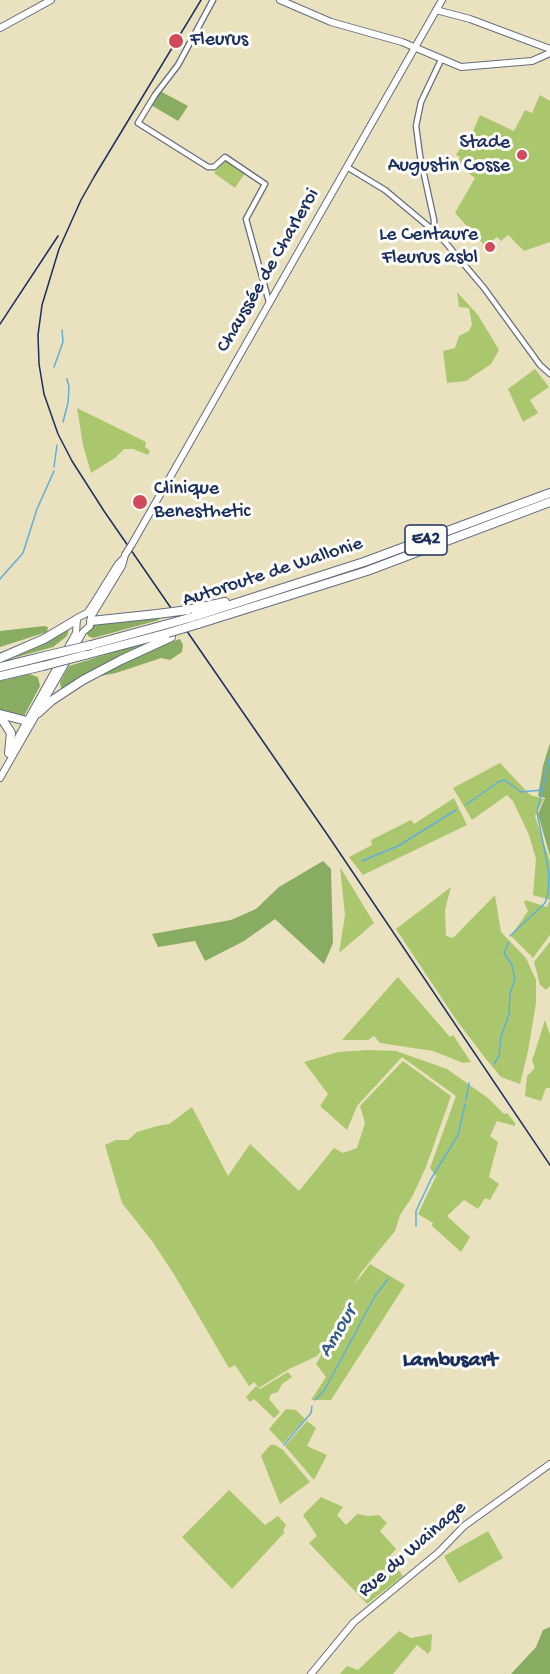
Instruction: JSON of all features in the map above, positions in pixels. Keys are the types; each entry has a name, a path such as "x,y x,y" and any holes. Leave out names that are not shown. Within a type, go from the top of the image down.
{"highway":[{"name":"Autoroute de Wallonie","path":"193,617 417,544 550,493"},
{"name":"Autoroute de Wallonie","path":"0,667 367,571 550,502"},
{"path":"99,613 107,621"},
{"path":"37,715 60,694 113,664 170,635 189,631 193,617 157,614 91,621"},
{"path":"0,658 79,626"},
{"name":"Autoroute de Wallonie","path":"0,676 170,635"},
{"path":"49,687 55,694 60,694"},
{"path":"0,715 27,720"},
{"path":"0,715 11,733 9,753"}],"main road":[{"path":"0,28 51,0"},
{"path":"280,0 331,21 416,47 461,67 531,61 550,51"},
{"name":"Chaussée de Charleroi","path":"113,577 442,0"},
{"path":"436,10 470,20 550,51"},
{"path":"99,613 113,577"},
{"path":"0,778 37,715 79,626 79,616 92,606 113,577"},
{"path":"79,626 89,628 93,614 108,589"},
{"path":"83,615 88,616 91,621"},
{"path":"0,771 27,720 49,687"},
{"path":"27,720 37,715"},
{"name":"Rue du Wainage","path":"310,1674 354,1622 439,1552 464,1526 550,1464"}],"street":[{"path":"213,0 178,66 155,95 138,123 208,167 213,167 225,157 265,184 246,219 270,304"},
{"path":"434,230 434,219 416,134 417,115 421,102 441,60"},
{"path":"348,167 385,190 434,230 484,288 540,365 550,374"}],"green space":[{"path":"160,91 188,106 178,121 151,105"},
{"path":"540,95 550,101 550,242 524,251 508,235 501,241 497,237 486,247 455,213 475,178 456,164 460,157 456,155 468,135 471,136 480,115 514,131 525,110 532,113"},
{"path":"225,159 245,173 235,188 214,173"},
{"path":"457,292 478,315 499,350 491,364 466,381 447,383 443,351 455,348 459,336 469,331 472,325 469,308 459,307"},
{"path":"535,369 549,387 530,400 538,413 523,422 508,389"},
{"path":"77,408 146,442 145,447 150,451 148,455 133,449 124,449 115,458 91,473 83,445"},
{"path":"158,616 159,620 93,638 87,633 93,624"},
{"path":"48,627 47,632 0,647 0,631"},
{"path":"69,629 67,636 53,647 6,660"},
{"path":"180,639 183,645 182,652 170,660 161,658 116,673 95,677 151,649"},
{"path":"143,643 145,646 61,688 60,682 69,666"},
{"path":"29,674 38,677 40,686 23,718 0,712 0,681"},
{"path":"550,743 550,856 538,814 545,798 538,796"},
{"path":"500,763 530,795 544,799 535,816 550,861 550,900 533,895 536,859 529,835 513,801 507,795 472,820 453,788"},
{"path":"454,798 467,825 363,875 349,857 372,845 371,840 411,820 414,824"},
{"path":"323,861 331,869 333,943 324,964 275,919 244,941 205,961 195,941 158,947 152,934 231,920 256,909 279,887"},
{"path":"340,867 374,923 339,953 345,915"},
{"path":"451,887 445,910 446,936 453,938 495,895 501,932 526,958 536,980 536,1003 520,1084 501,1077 486,1059 457,1021 396,929"},
{"path":"525,900 547,907 550,900 550,935 533,958 511,936 528,911"},
{"path":"550,942 550,986 546,990 540,985 534,962"},
{"path":"398,977 450,1037 453,1035 471,1062 463,1063 433,1051 380,1043 374,1036 368,1040 342,1040"},
{"path":"545,1020 550,1035 550,1088 546,1088 541,1101 525,1096 527,1076 534,1069 532,1061"},
{"path":"396,1051 447,1069 488,1098 504,1114 507,1113 515,1123 515,1126 497,1121 490,1136 498,1142 489,1177 499,1184 490,1200 485,1198 478,1209 464,1200 447,1216 470,1237 461,1252 432,1226 433,1223 418,1214 436,1176 430,1168 456,1096 402,1057 357,1106 347,1130 320,1106 328,1094 304,1062 338,1052"},
{"path":"403,1061 451,1096 426,1167 412,1197 400,1215 395,1231 360,1274 355,1284 370,1264 405,1285 331,1400 311,1400 326,1377 316,1364 334,1339 352,1291 331,1339 317,1356 289,1369 259,1388 254,1382 249,1386 235,1365 229,1368 175,1276 152,1241 122,1203 105,1145 116,1140 128,1140 137,1132 169,1124 192,1107 228,1176 250,1144 299,1191 334,1148 343,1153 357,1148 365,1123 360,1106"},
{"path":"288,1372 292,1377 282,1384 278,1392 271,1394 269,1399 280,1412 274,1418 254,1399 250,1402 246,1397 256,1386 260,1389"},
{"path":"286,1409 296,1410 305,1419 283,1444 269,1429"},
{"path":"307,1421 316,1428 307,1446 327,1455 314,1480 285,1446"},
{"path":"270,1445 283,1450 310,1482 280,1504 261,1456"},
{"path":"229,1490 265,1525 278,1516 286,1525 283,1531 285,1532 232,1589 182,1537"},
{"path":"321,1497 343,1507 337,1515 346,1525 357,1514 379,1515 387,1523 380,1531 396,1549 389,1557 403,1576 367,1604 309,1543 317,1536 303,1515"},
{"path":"488,1531 503,1558 459,1583 444,1556"},
{"path":"550,1627 550,1674 511,1674 536,1647 543,1630"},
{"path":"399,1631 411,1638 432,1634 431,1650 428,1654 417,1645 393,1674 340,1674 347,1666 358,1670"}],"waterway":[{"path":"54,367 63,342 62,330"},
{"path":"63,422 68,403 67,379"},
{"path":"54,467 57,445"},
{"path":"0,579 23,553 37,509 54,471"},
{"name":"Amour","path":"510,936 545,903 548,894 549,874 537,812 550,756"},
{"path":"466,805 498,782 505,780 521,792 542,790"},
{"path":"362,861 398,846 456,810"},
{"name":"Amour","path":"494,1064 499,1056 501,1037 509,1014 510,993 515,979 512,965 504,953 509,942"},
{"name":"Amour","path":"466,1100 469,1083"},
{"name":"Amour","path":"416,1226 416,1211 431,1179 458,1135 465,1104"},
{"name":"Amour","path":"315,1400 324,1391 375,1296 388,1279"},
{"name":"Amour","path":"284,1445 311,1413 312,1406"}],"railway":[{"path":"94,177 201,0"},
{"path":"98,170 81,200 59,249 42,305 38,335 39,364 44,394 58,434 72,461 104,511 329,837 550,1165"},
{"path":"0,324 58,236"}],"place":[{"name":"Fleurus","path":"176,41"},
{"name":"Stade Augustin Cosse","path":"522,155"},
{"name":"Le Centaure Fleurus asbl","path":"490,247"},
{"name":"Clinique Benesthetic","path":"140,502"}],"district":[{"name":"Lambusart","path":"450,1362"}]}
